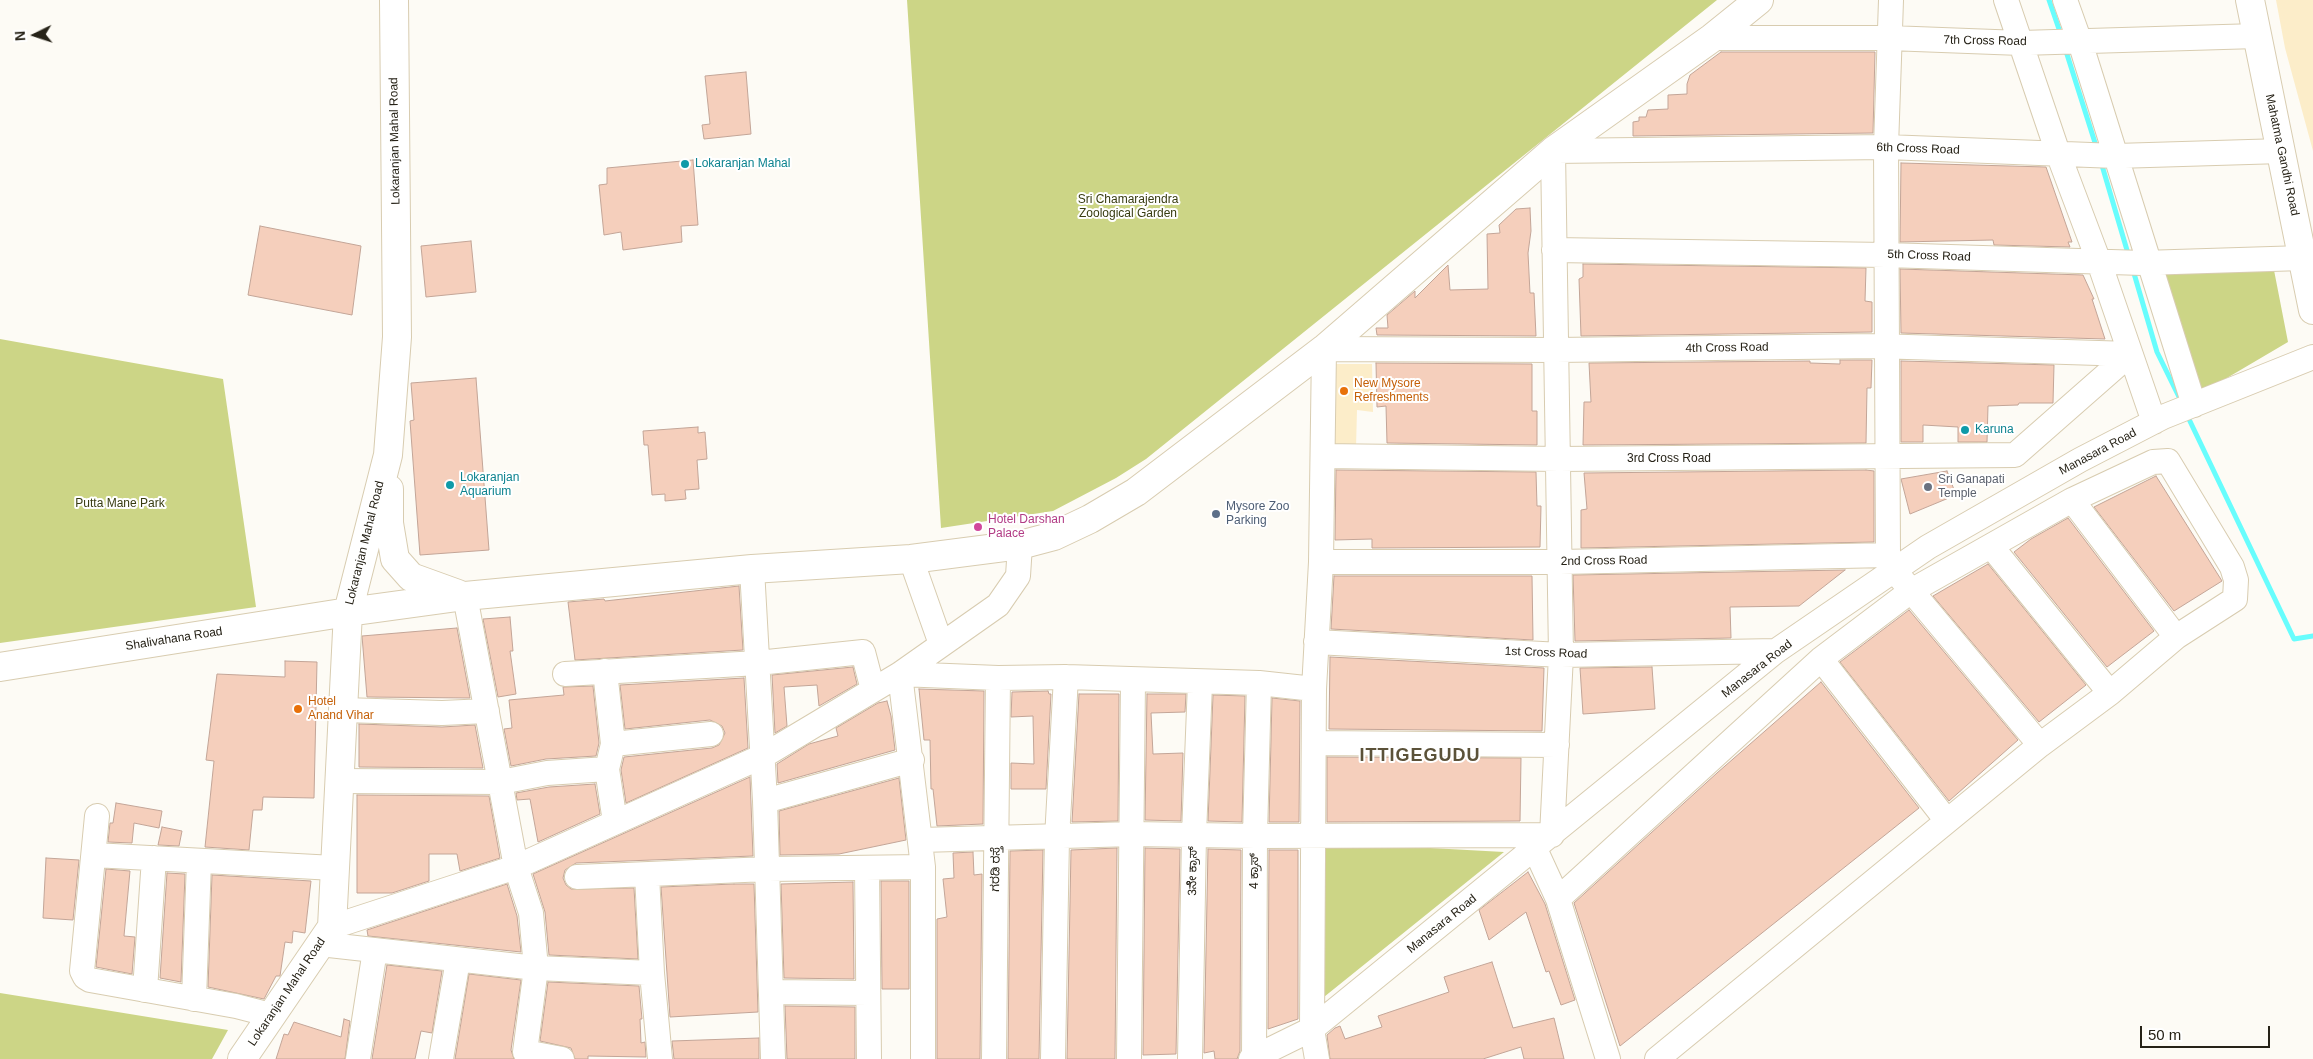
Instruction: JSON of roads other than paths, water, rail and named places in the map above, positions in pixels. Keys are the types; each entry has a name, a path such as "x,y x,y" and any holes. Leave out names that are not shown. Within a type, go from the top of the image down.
{"main road":[{"name":"Lokaranjan Mahal Road","path":"249,1057 271,1015 326,935 334,868 348,612 388,455 397,337 394,0"},
{"name":"Shalivahana Road","path":"0,667 348,612 465,596 752,569 911,559 1020,545 1054,536 1090,519 1136,492 1324,349 1553,152 1712,38 1759,0"},
{"name":"Mahatma Gandhi Road","path":"2250,0 2313,310"},
{"name":"Mahatma Gandhi Road","path":"2267,0 2313,230"},
{"path":"388,455 390,523 395,559 411,577 465,596"}],"street":[{"path":"1891,0 1886,148 1886,347 1891,562 1911,591 2040,745"},
{"path":"2006,0 2021,43 2069,156 2108,262 2130,354 2158,420"},
{"path":"2065,0 2065,41 2110,156 2194,405"},
{"name":"7th Cross Road","path":"1712,38 1889,38 2021,43 2257,36"},
{"name":"6th Cross Road","path":"1553,152 1886,148 2110,156 2282,151"},
{"path":"1553,152 1561,655 1557,745 1543,842 1558,899 1608,1059"},
{"name":"5th Cross Road","path":"1554,250 1886,254 2146,263 2303,258"},
{"name":"4th Cross Road","path":"1324,349 1556,350 1886,347 2130,354"},
{"path":"1317,1059 1312,1029 1312,836 1315,743 1314,689 1321,562 1324,349"},
{"name":"3rd Cross Road","path":"1323,456 1559,459 2015,455 2130,354"},
{"name":"Manasara Road","path":"1252,1059 1312,1029 1776,652 1891,562 1928,547 2080,460 2158,420 2313,357"},
{"path":"1558,899 1821,659 1911,591 2072,500 2153,462 2168,461 2232,567 2237,590 2235,599 2176,637 2110,693 2040,745 1657,1059"},
{"path":"2072,500 2176,637"},
{"path":"326,935 516,867 764,756 900,674 998,604 1018,576 1020,545"},
{"path":"1991,546 2110,693"},
{"path":"911,559 941,644"},
{"name":"2nd Cross Road","path":"1321,562 1891,562"},
{"path":"752,569 766,801 773,1059"},
{"path":"465,596 516,867 531,913 536,968 525,1052 562,1059"},
{"name":"1st Cross Road","path":"1316,642 1561,655 1776,652"},
{"path":"565,674 758,662 863,652 873,690"},
{"path":"1821,659 1947,821"},
{"path":"605,672 613,744 607,769 615,822"},
{"path":"900,674 998,678 1066,677 1200,683 1259,683 1314,689"},
{"path":"900,674 912,760 923,867 923,1059"},
{"path":"1053,1059 1057,838 1066,677"},
{"name":"ಗರಡಿ ರಸ್ತೆ","path":"994,1059 998,678"},
{"path":"1129,1059 1133,834 1133,680"},
{"name":"3ನೆೇ ಕ್ರಾಸ್","path":"1190,1059 1194,835 1200,683"},
{"name":"4 ಕ್ರಾಸ್","path":"1252,1059 1259,683"},
{"path":"343,710 442,713 487,711"},
{"path":"613,744 711,734"},
{"path":"1315,743 1557,745"},
{"path":"766,801 912,760"},
{"path":"339,781 501,782 547,773 607,769"},
{"path":"97,816 82,971 90,980 236,1006 271,1015"},
{"path":"921,840 1057,838 1133,834 1543,842"},
{"path":"94,855 334,868"},
{"path":"146,990 154,858"},
{"path":"194,999 199,860"},
{"path":"576,877 768,869 923,867"},
{"path":"867,868 869,1059"},
{"path":"647,875 652,973 660,1059"},
{"path":"326,935 375,950 458,960 536,968 652,973"},
{"path":"358,1059 375,950"},
{"path":"441,1059 458,960"},
{"path":"771,992 868,993"}],"waterway":[{"path":"2049,0 2061,35"},
{"path":"2065,48 2097,149"},
{"path":"2101,162 2129,257"},
{"path":"2133,270 2157,352 2182,403"},
{"path":"2187,415 2294,639 2313,636"}],"place":[{"name":"Lokaranjan Mahal","path":"685,164"},
{"name":"New Mysore Refreshments","path":"1344,391"},
{"name":"Karuna","path":"1965,430"},
{"name":"Lokaranjan Aquarium","path":"450,485"},
{"name":"Sri Ganapati Temple","path":"1928,487"},
{"name":"Mysore Zoo Parking","path":"1216,514"},
{"name":"Hotel Darshan Palace","path":"978,527"},
{"name":"Hotel Anand Vihar","path":"298,709"}],"district":[{"name":"ITTIGEGUDU","path":"1420,756"}],"park label":[{"name":"Sri Chamarajendra Zoological Garden","path":"1128,207"},
{"name":"Putta Mane Park","path":"120,504"}]}
